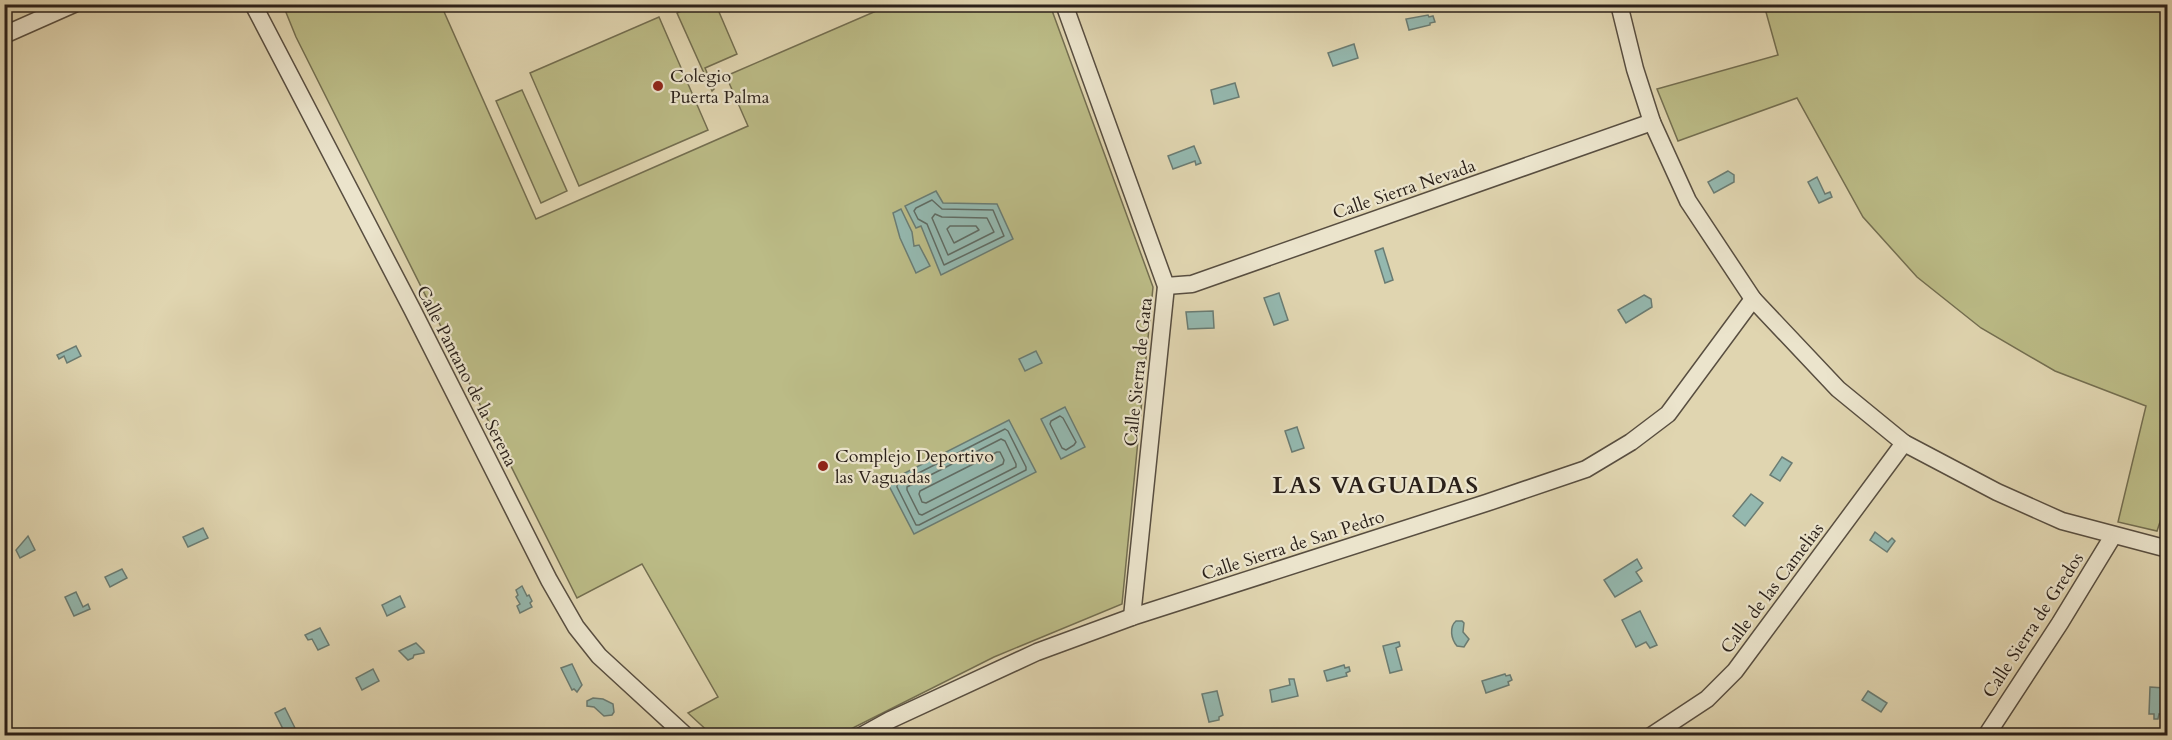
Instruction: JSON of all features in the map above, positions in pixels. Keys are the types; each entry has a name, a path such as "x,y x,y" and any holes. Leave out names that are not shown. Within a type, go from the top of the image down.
{"street":[{"path":"4,35 74,4"},
{"name":"Calle Pantano de la Serena","path":"253,4 549,580 576,627 599,656 686,735"},
{"name":"Calle Sierra de Gata","path":"1064,4 1166,286 1132,617"},
{"path":"1619,4 1635,69 1652,122 1688,201 1753,299 1838,389 1904,443 1997,492 2062,521 2168,549"},
{"name":"Calle Sierra Nevada","path":"1166,286 1192,284 1652,122"},
{"name":"Calle Sierra de San Pedro","path":"861,735 1038,652 1132,617 1486,503 1586,468 1631,442 1668,414 1753,299"},
{"name":"Calle de las Camelias","path":"1652,735 1707,699 1735,671 1904,443"},
{"name":"Calle Sierra de Gredos","path":"1986,735 2113,536"}],"green space":[{"path":"696,4 716,5 737,54 705,68 714,89 712,91 677,13"},
{"name":"Complejo Deportivo las Vaguadas","path":"283,5 441,5 536,219 748,126 726,76 890,5 1050,5 1153,287 1122,604 994,657 839,735 712,735 688,713 718,697 642,564 577,598 296,37"},
{"path":"1764,5 2167,5 2168,498 2157,531 2118,522 2146,406 2055,371 1981,328 1917,277 1863,217 1797,98 1678,141 1657,89 1778,55"},
{"path":"659,17 708,130 579,186 530,73"},
{"path":"522,90 567,191 541,203 496,101"}],"water":[{"path":"1433,16 1435,22 1409,30 1406,19"},
{"path":"1354,44 1358,58 1333,66 1328,53"},
{"path":"1235,83 1239,97 1214,104 1211,90"},
{"path":"1194,146 1201,163 1196,165 1195,161 1173,169 1168,156"},
{"path":"1728,171 1734,175 1734,182 1714,193 1708,182"},
{"path":"1817,177 1825,194 1830,192 1832,197 1819,203 1808,182"},
{"path":"936,191 943,203 997,204 1013,239 941,275 921,226 916,228 905,206"},
{"path":"901,209 912,232 914,246 919,245 930,266 916,273 900,238 893,213"},
{"path":"1383,248 1393,280 1385,283 1375,251"},
{"path":"1279,293 1288,320 1274,325 1264,298"},
{"path":"1644,295 1651,299 1652,307 1626,323 1618,310"},
{"path":"1213,311 1214,328 1188,329 1186,312"},
{"path":"76,346 81,356 67,363 64,356 59,359 57,355"},
{"path":"1036,351 1042,363 1025,371 1019,359"},
{"path":"1065,407 1085,447 1061,459 1041,419"},
{"path":"1009,420 1036,472 914,534 887,482"},
{"path":"1297,427 1304,448 1292,452 1285,431"},
{"path":"1782,457 1792,463 1780,481 1770,475"},
{"path":"1751,494 1763,503 1745,526 1733,516"},
{"path":"203,528 208,538 188,547 183,537"},
{"path":"1875,532 1888,542 1892,538 1895,541 1887,552 1870,540"},
{"path":"28,536 35,550 20,558 16,550"},
{"path":"1637,559 1642,568 1636,572 1642,581 1615,597 1604,580"},
{"path":"122,569 127,578 110,587 105,577"},
{"path":"522,586 532,601 530,603 532,607 520,613 516,590"},
{"path":"76,592 83,607 88,604 90,609 74,616 65,597"},
{"path":"400,596 405,607 387,616 382,605"},
{"path":"1640,611 1657,645 1650,648 1646,642 1636,647 1622,620"},
{"path":"1456,621 1464,623 1463,632 1469,639 1464,647 1457,646 1452,637 1452,626"},
{"path":"320,628 329,645 318,650 312,639 308,640 305,635"},
{"path":"1399,642 1400,646 1396,648 1402,670 1390,673 1383,646"},
{"path":"416,643 424,653 414,655 408,660 399,651"},
{"path":"572,664 582,685 577,692 572,690 561,668"},
{"path":"1344,665 1345,668 1349,667 1350,671 1346,673 1347,676 1327,681 1324,671"},
{"path":"373,669 379,681 362,690 356,678"},
{"path":"1505,674 1510,675 1512,680 1508,682 1509,685 1486,693 1482,681"},
{"path":"1289,679 1294,679 1298,696 1272,702 1270,690 1290,685"},
{"path":"2150,687 2164,688 2163,715 2159,714 2158,719 2154,719 2154,714 2149,714"},
{"path":"1217,691 1223,715 1219,717 1219,720 1209,722 1202,694"},
{"path":"1868,691 1887,703 1881,712 1862,700"},
{"path":"593,698 603,699 613,704 612,715 604,716 594,707 587,706 587,701"},
{"path":"285,708 295,728 289,733 285,733 275,713"}],"place":[{"name":"Colegio Puerta Palma","path":"658,86"},
{"name":"Complejo Deportivo las Vaguadas","path":"823,466"}],"district":[{"name":"LAS VAGUADAS","path":"1376,485"}]}
